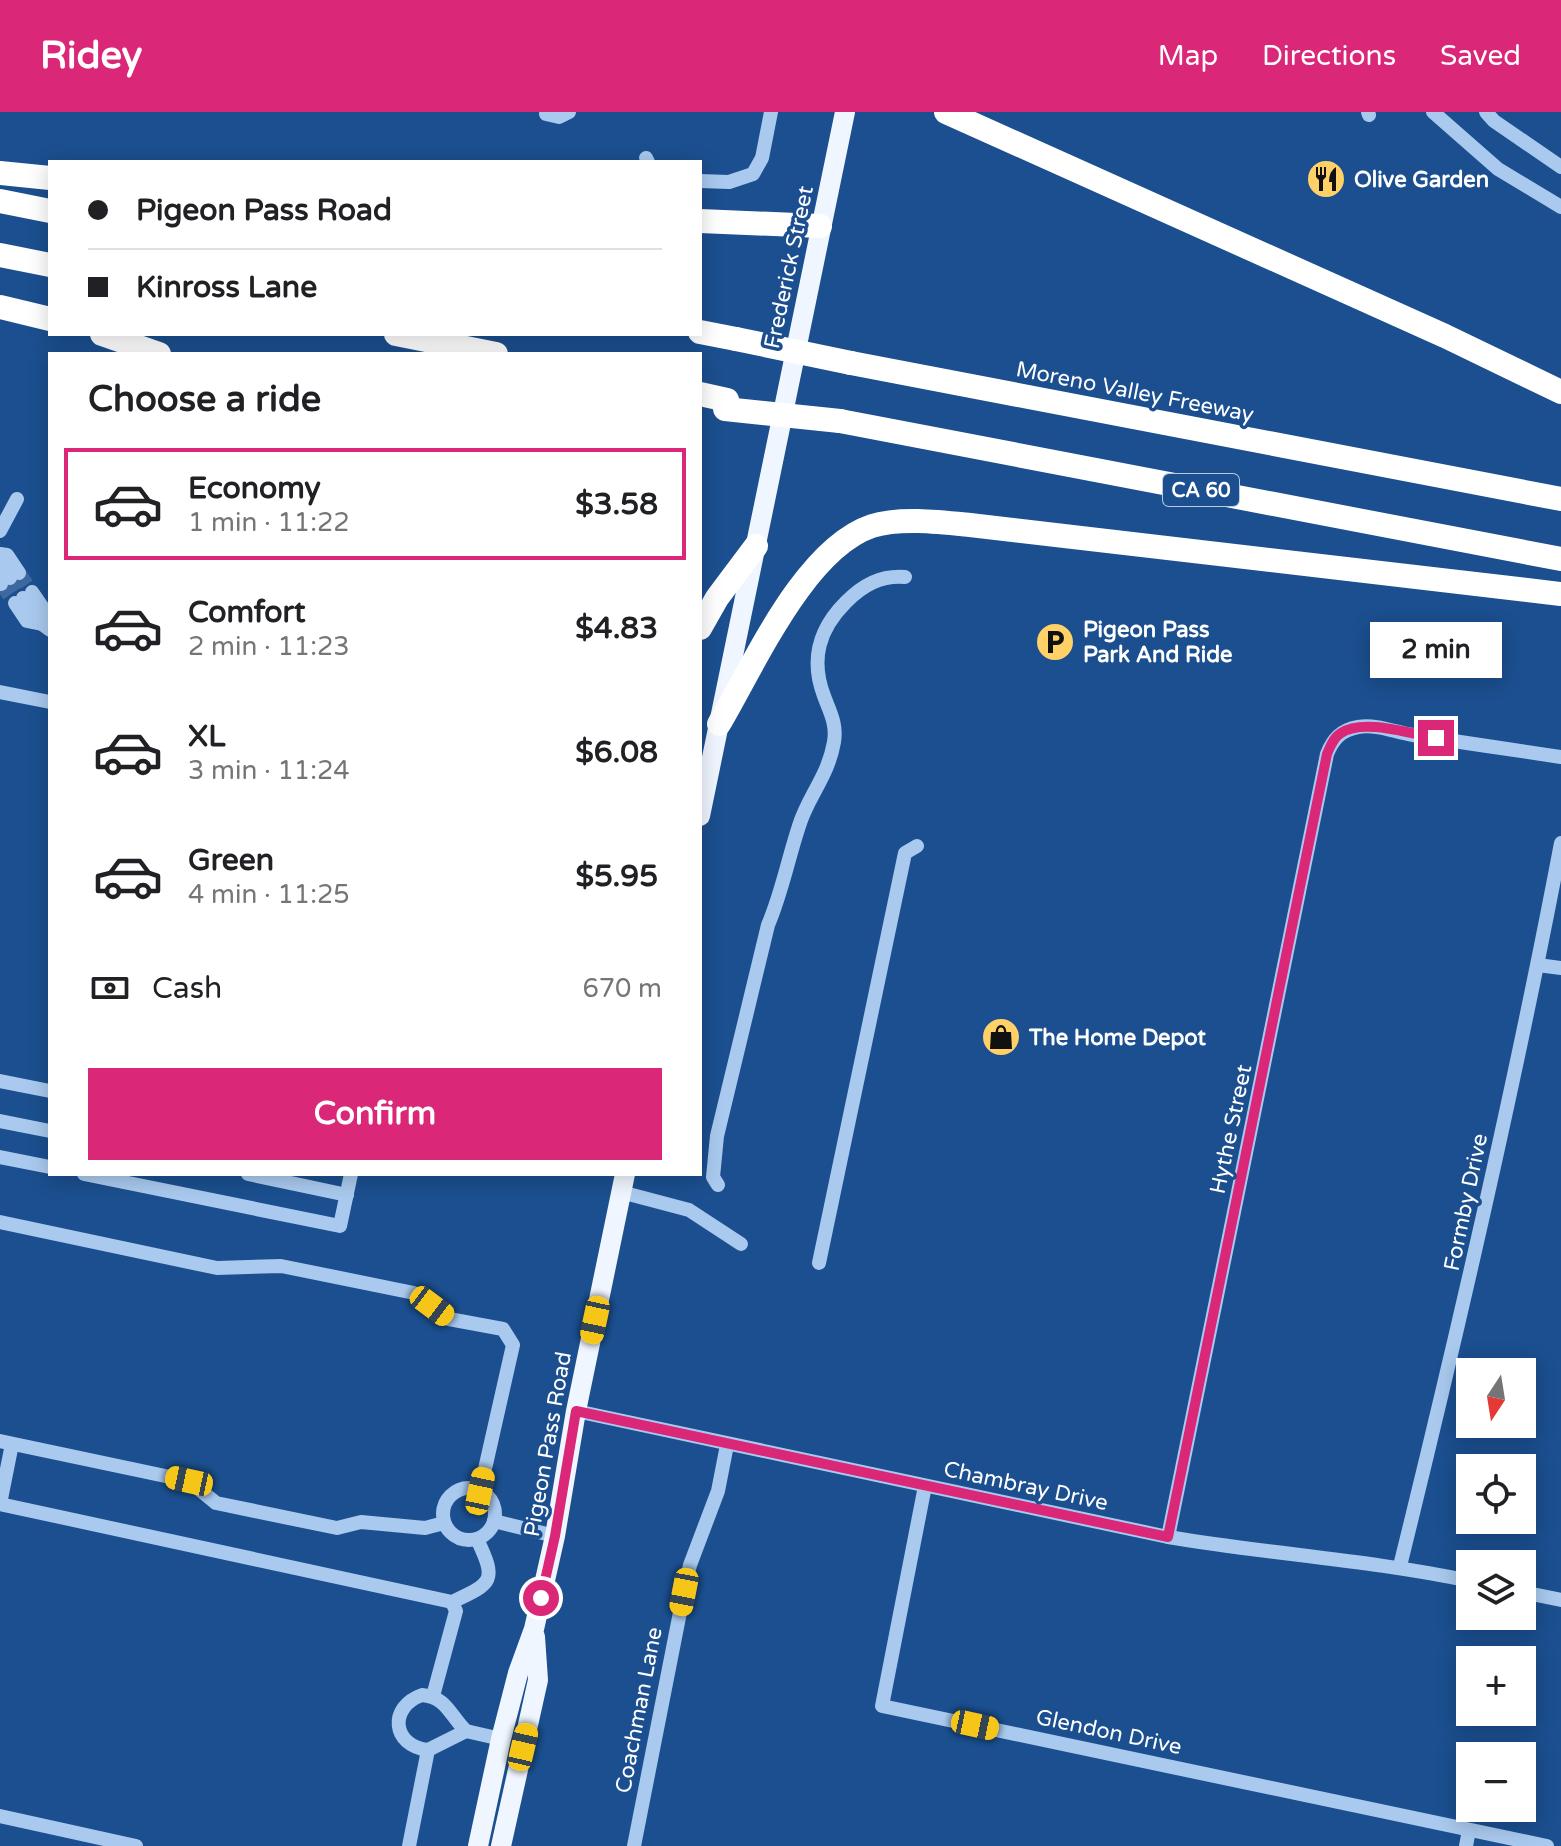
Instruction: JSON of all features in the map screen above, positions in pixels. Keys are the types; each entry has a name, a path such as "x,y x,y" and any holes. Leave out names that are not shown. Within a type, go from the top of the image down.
{"highway":[{"path":"946,112 1445,336 1561,392"},
{"path":"0,173 48,178"},
{"path":"0,201 48,211"},
{"path":"702,221 820,226"},
{"path":"0,255 48,265"},
{"path":"0,307 48,319"},
{"name":"Moreno Valley Freeway","path":"702,332 1561,499"},
{"path":"108,336 153,352"},
{"path":"406,336 486,352"},
{"name":"CA 60","path":"702,395 726,404 840,421 1561,559"},
{"path":"702,407 726,404"},
{"path":"719,724 801,582 833,549 872,526 919,521 970,525 1561,594"},
{"path":"702,624 717,598 756,546"}],"main road":[{"name":"Frederick Street","path":"756,546 845,112"},
{"path":"702,806 756,546"},
{"name":"Pigeon Pass Road","path":"478,1846 501,1739 518,1673 534,1629 555,1536 576,1411 623,1183"},
{"name":"Pigeon Pass Road","path":"501,1846 538,1680 534,1629"}],"street":[{"path":"546,114 559,117 569,112"},
{"path":"702,181 729,182 753,174 762,158 771,112"},
{"path":"1433,112 1498,169 1561,207"},
{"path":"1486,112 1494,121 1561,167"},
{"path":"0,531 17,499"},
{"path":"0,554 7,555 7,579"},
{"path":"0,561 7,579"},
{"path":"718,1185 713,1177 717,1136 768,925 780,898 800,823 821,784 834,739 833,716 818,672 818,645 830,620 857,590 880,579 905,577"},
{"path":"23,598 45,611 46,627 27,621 23,598"},
{"path":"0,692 48,701"},
{"name":"Hythe Street","path":"1168,1537 1327,754 1332,743 1341,733 1357,727 1378,727 1561,757"},
{"name":"Formby Drive","path":"1400,1566 1468,1290 1561,843"},
{"path":"819,1263 905,853 917,846"},
{"path":"1538,965 1561,968"},
{"path":"0,1081 48,1091"},
{"path":"0,1121 48,1131"},
{"path":"0,1157 48,1167"},
{"path":"103,1176 152,1181 340,1226 351,1176"},
{"path":"257,1176 347,1195"},
{"path":"623,1183 689,1210 741,1244"},
{"path":"0,1222 217,1268 281,1266 414,1293 449,1319 503,1329 513,1345 480,1491"},
{"name":"Chambray Drive","path":"576,1411 1168,1537 1400,1566 1456,1578"},
{"path":"444,1523 425,1528 361,1522 337,1528 216,1503 189,1481 6,1443 0,1504 452,1602 482,1588 488,1579 490,1569 477,1539"},
{"name":"Coachman Lane","path":"634,1846 690,1565 718,1491 727,1445"},
{"name":"Glendon Drive","path":"925,1486 882,1706 1547,1846"},
{"path":"460,1489 480,1491 488,1497 498,1522 477,1539 457,1538 444,1523 445,1503 460,1489"},
{"path":"498,1522 555,1536"},
{"path":"1536,1595 1561,1600"},
{"path":"433,1696 456,1611 452,1602"},
{"path":"466,1731 428,1750 409,1744 402,1736 399,1716 412,1699 422,1695 433,1696 450,1709 453,1719 466,1731 501,1739"},
{"path":"409,1846 428,1750"},
{"path":"0,1816 136,1846"},
{"path":"1466,1846 1469,1830"}],"tunnel":[{"path":"19,573 32,592"},
{"path":"10,578 23,598"},
{"path":"1,584 15,603"}],"place":[{"name":"Olive Garden","path":"1326,179"},
{"name":"Pigeon Pass Park And Ride","path":"1055,642"},
{"name":"The Home Depot","path":"1001,1037"}],"route":[{"path":"541,1598 576,1411 1168,1537 1327,754 1341,733 1357,727 1378,727 1436,738"}]}
